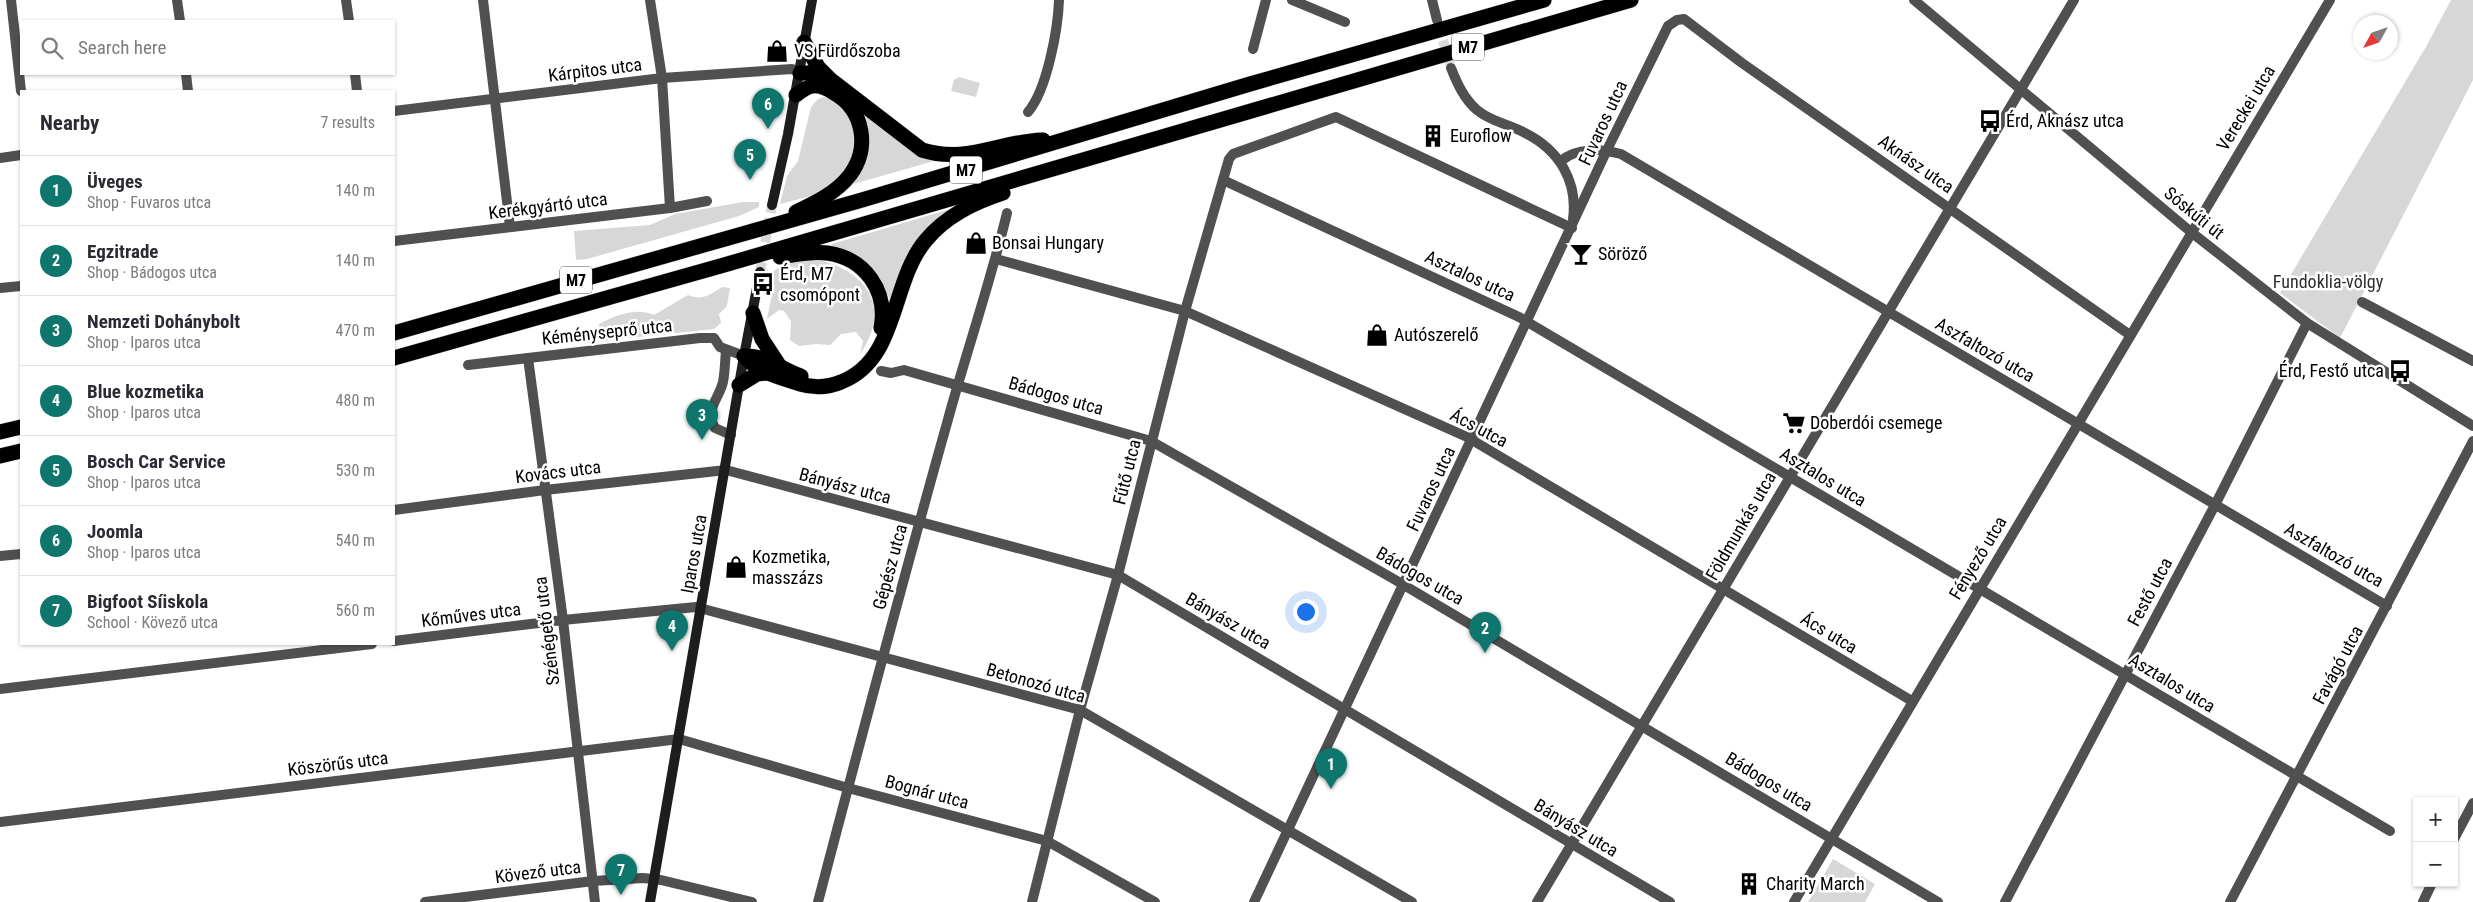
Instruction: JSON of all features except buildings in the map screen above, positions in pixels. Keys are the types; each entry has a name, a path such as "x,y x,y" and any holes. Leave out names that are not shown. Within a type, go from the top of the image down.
{"highway":[{"name":"M7","path":"395,333 759,230 1317,64 1544,0"},
{"name":"M7","path":"395,358 724,265 1631,0"},
{"path":"804,42 825,83 922,150 935,154 962,156 1028,140 1069,138"},
{"path":"759,230 820,200 842,184 856,164 861,149 862,133 859,119 851,106 813,73 800,73"},
{"path":"796,95 812,86 825,83"},
{"path":"744,356 763,358 774,370 807,386 821,387 837,384 852,377 867,366 877,354 911,262 926,240 944,222 985,199 1050,179 1085,160"},
{"path":"724,265 799,254 829,253 856,263 874,282 883,304 882,328 871,351 858,365 846,373 823,379 774,370 757,374 739,385"},
{"path":"753,313 774,370"},
{"path":"0,432 20,427"},
{"path":"0,456 20,452"}],"street":[{"path":"11,0 21,90"},
{"path":"177,0 180,20"},
{"path":"346,0 349,20"},
{"path":"483,0 510,227"},
{"path":"650,0 662,78 670,208"},
{"path":"772,205 796,95 812,0"},
{"path":"1058,20 1059,0"},
{"path":"1028,112 1038,100 1058,20 1066,0"},
{"path":"1253,49 1266,0"},
{"path":"1292,0 1345,22"},
{"path":"1432,0 1437,20"},
{"name":"Sóskúti út","path":"1914,0 2191,232 2307,323 2473,426"},
{"name":"Földmunkás utca","path":"1537,902 1949,207 2074,0"},
{"name":"Vereckei utca","path":"2191,232 2327,1"},
{"name":"Fuvaros utca","path":"1254,902 1607,150 1668,26 1677,20 1684,19"},
{"name":"Aknász utca","path":"1684,19 1742,63 2130,335"},
{"path":"1451,68 1460,88 1476,109 1534,138 1561,161 1573,191 1575,207 1572,228"},
{"name":"Kárpitos utca","path":"395,111 662,78 792,69 800,73"},
{"path":"186,75 188,90"},
{"path":"355,75 357,90"},
{"name":"Fűtő utca","path":"1032,902 1080,710 1118,575 1185,312 1229,159 1238,151 1331,117 1342,118 1572,228"},
{"name":"Aszfaltozó utca","path":"1561,161 1568,155 1594,150 1607,150 1621,154 2387,606"},
{"path":"0,158 20,156"},
{"name":"Asztalos utca","path":"1223,180 1526,321 1790,475 1979,589 2125,673 2295,777 2390,831"},
{"name":"Kerékgyártó utca","path":"395,241 670,208 707,201"},
{"name":"Gépész utca","path":"818,902 919,522 957,384 996,259 1007,213"},
{"name":"Fényező utca","path":"1794,902 2191,232"},
{"name":"Ács utca","path":"996,259 1185,312 1472,440 1912,701"},
{"name":"Iparos utca","path":"650,902 760,272"},
{"path":"0,288 20,286"},
{"path":"2362,302 2473,362"},
{"name":"Festő utca","path":"2005,902 2215,505 2307,323"},
{"name":"Kéményseprő utca","path":"468,365 700,338 714,338 720,347 744,356"},
{"path":"726,350 723,384 711,408 710,418 714,428 731,435"},
{"name":"Szénégető utca","path":"528,358 563,620 576,751 595,902"},
{"name":"Bádogos utca","path":"881,371 904,370 1151,441 1404,585 1938,902"},
{"name":"Favágó utca","path":"2230,902 2473,441"},
{"name":"Kovács utca","path":"395,510 545,490 726,470"},
{"name":"Bányász utca","path":"726,470 1118,575 1346,708 1670,902"},
{"path":"0,556 20,554"},
{"name":"Kőműves utca","path":"395,641 563,620 692,607 701,608"},
{"name":"Betonozó utca","path":"701,608 1080,710 1412,902"},
{"path":"0,689 364,645"},
{"name":"Köszörűs utca","path":"0,822 679,739"},
{"name":"Bognár utca","path":"679,739 848,788 1047,841 1155,902"},
{"path":"2458,831 2473,803"},
{"name":"Kövező utca","path":"425,902 593,882 654,879 752,902"},
{"path":"2422,902 2430,887"}],"green space":[{"name":"Fundoklia-völgy","path":"2451,0 2473,0 2473,80 2340,338 2280,293 2427,45"},
{"path":"959,77 980,83 976,97 951,91 954,80"},
{"path":"824,97 839,101 856,132 851,164 829,187 811,196 780,204 787,176 798,161 811,107 818,99"},
{"path":"864,114 920,156 934,161 850,185 867,125"},
{"path":"743,202 759,202 759,207 739,216 587,259 576,260 574,231 650,225 675,214"},
{"path":"947,210 949,212 890,301 880,280 874,273 859,262 830,247 832,244"},
{"path":"819,260 851,273 862,283 870,295 874,308 874,322 869,338 860,354 863,341 856,332 841,334 830,345 799,346 790,340 791,321 784,311 779,310 767,319 772,294 771,273 788,264"},
{"path":"722,287 730,288 727,306 719,314 721,323 714,329 600,341 599,324 612,318 633,312 654,315 688,295 702,297 710,295"},
{"path":"1833,859 1875,884 1865,902 1808,902"}],"tunnel":[{"path":"1439,26 1451,68"},
{"path":"760,272 772,205"}],"place":[{"name":"VS Fürdőszoba","path":"777,51"},
{"name":"Érd, Aknász utca","path":"1990,121"},
{"name":"Joomla","path":"768,129"},
{"name":"Euroflow","path":"1433,136"},
{"name":"Bosch Car Service","path":"750,180"},
{"name":"Bonsai Hungary","path":"976,243"},
{"name":"Söröző","path":"1581,254"},
{"name":"Érd, M7 csomópont","path":"763,284"},
{"name":"Autószerelő","path":"1377,335"},
{"name":"Érd, Festő utca","path":"2400,371"},
{"name":"Doberdói csemege","path":"1794,423"},
{"name":"Nemzeti Dohánybolt","path":"702,440"},
{"name":"Kozmetika, masszázs","path":"736,567"},
{"name":"Blue kozmetika","path":"672,651"},
{"name":"Egzitrade","path":"1485,653"},
{"name":"Üveges","path":"1331,789"},
{"name":"Charity March","path":"1749,884"},
{"name":"Bigfoot Síiskola","path":"621,895"}]}
